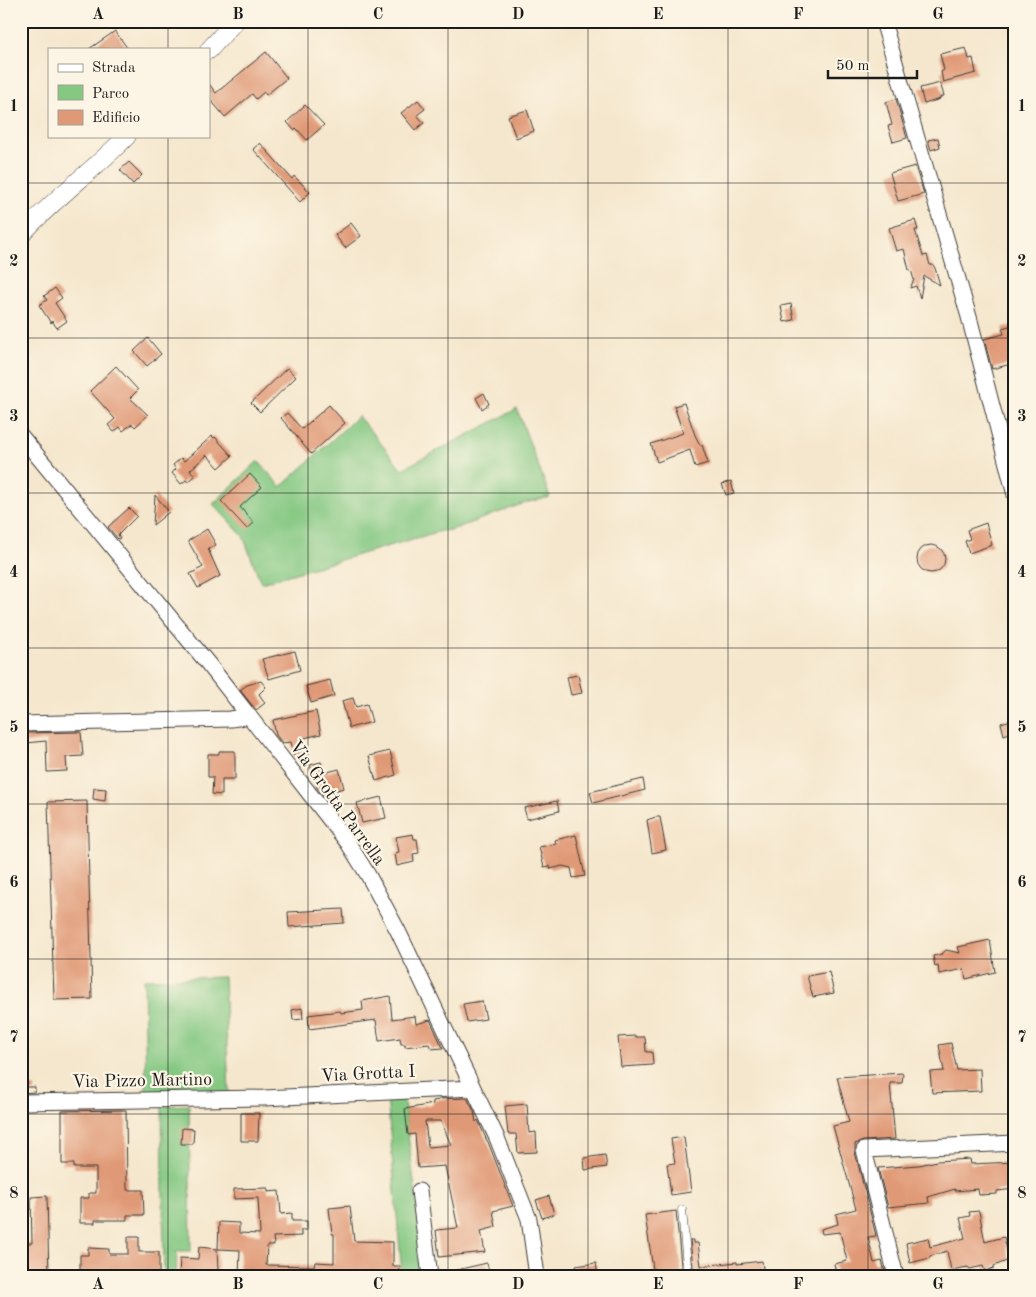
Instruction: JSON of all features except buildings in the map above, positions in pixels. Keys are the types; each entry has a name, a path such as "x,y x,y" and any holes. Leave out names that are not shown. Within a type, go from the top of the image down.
{"street":[{"path":"210,49 235,21"},
{"path":"884,21 968,317 1015,495"},
{"path":"21,235 36,219 106,158 125,138"},
{"name":"Via Grotta Parrella","path":"21,436 210,666 348,843 398,931 498,1138 529,1219 537,1276"},
{"path":"21,724 231,719 249,716"},
{"name":"Via Grotta I","path":"264,1098 473,1088"},
{"name":"Via Pizzo Martino","path":"21,1102 264,1098"},
{"path":"896,1276 864,1150 1015,1143"},
{"path":"419,1191 430,1276"}],"lane":[{"path":"682,1210 688,1276"}],"green space":[{"path":"517,409 550,497 525,503 451,530 441,531 261,583 243,536 213,504 258,461 281,487 358,416 402,469"},
{"path":"224,977 229,1093 146,1095 144,979"},
{"path":"403,1095 426,1276 402,1276 387,1096"},
{"path":"189,1105 191,1251 177,1251 176,1276 164,1276 162,1106"}]}
